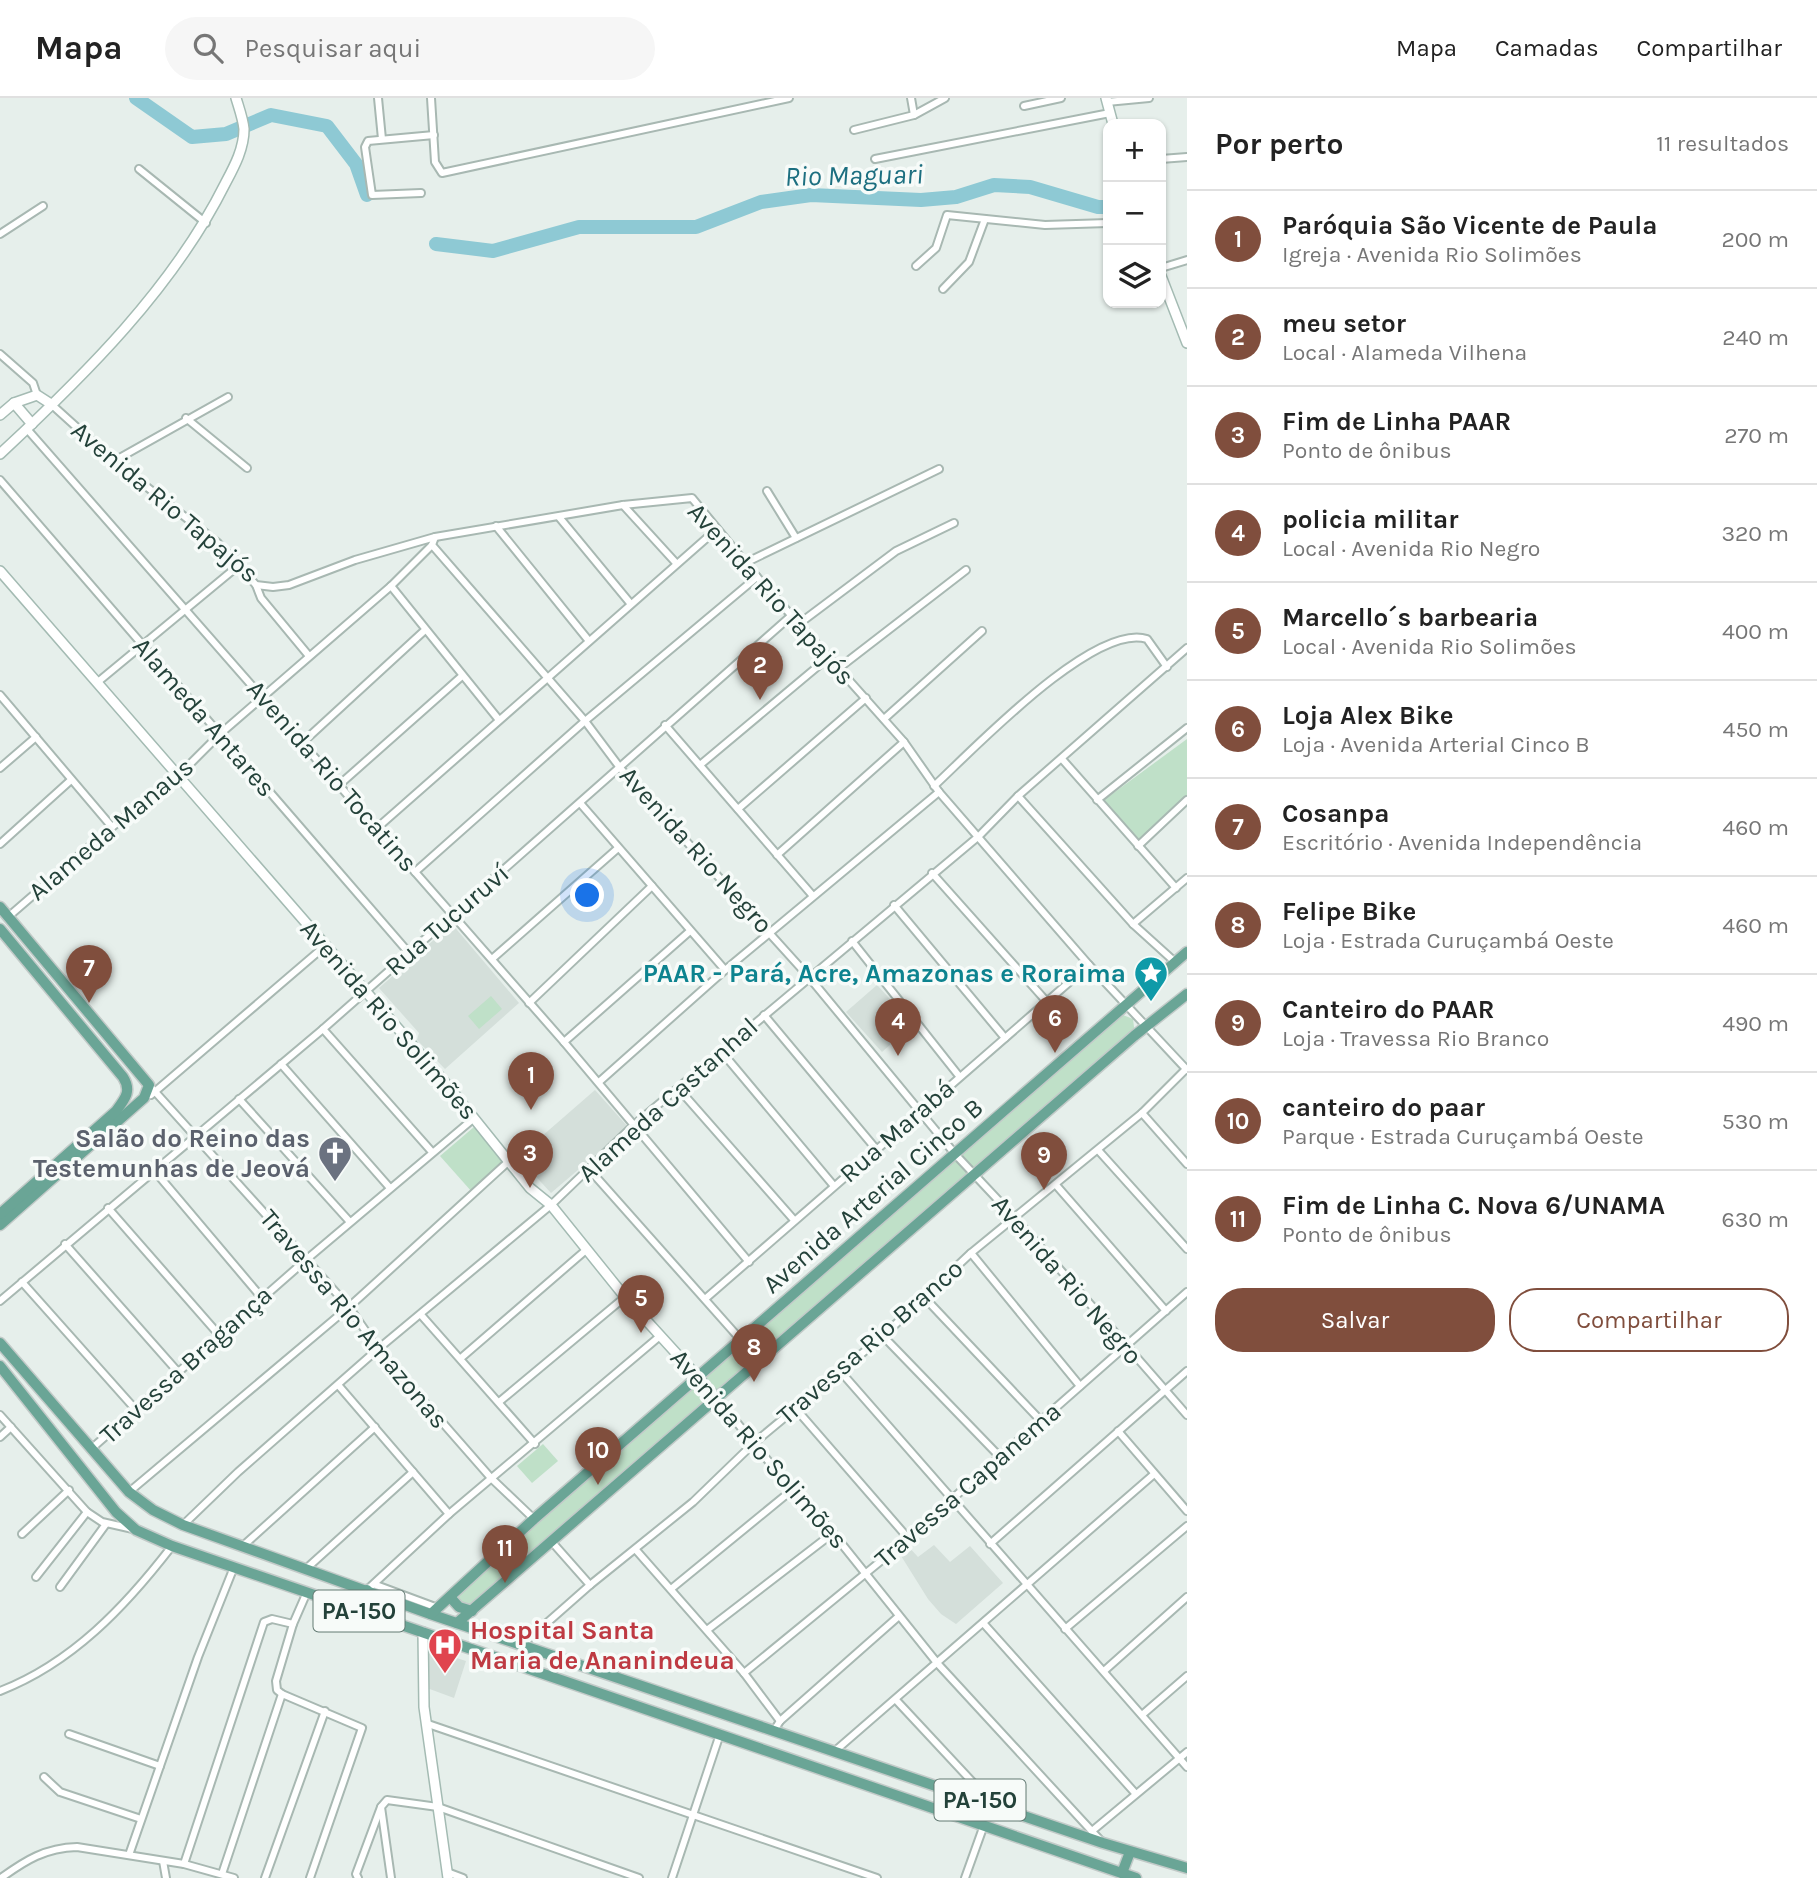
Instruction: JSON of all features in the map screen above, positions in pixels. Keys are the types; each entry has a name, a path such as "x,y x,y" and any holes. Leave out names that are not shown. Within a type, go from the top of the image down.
{"main road":[{"path":"0,454 95,360 171,271 206,223 236,162 244,130 236,98"},
{"path":"1106,100 1112,119"},
{"path":"1166,286 1183,318 1187,343"},
{"path":"0,415 14,403 37,395 51,404"},
{"path":"14,403 29,426"},
{"name":"Avenida Rio Solimões","path":"0,571 99,681 177,777 448,1086 530,1188 551,1205 625,1297 716,1397"},
{"path":"0,908 152,1089 0,1225"},
{"path":"0,929 122,1077 128,1089 116,1111 0,1214"},
{"name":"Avenida Arterial Cinco B","path":"435,1611 534,1519 1187,952"},
{"path":"457,1623 1148,1024 1187,994"},
{"name":"PA-150","path":"0,1343 129,1492 153,1510 183,1525 371,1588 435,1611 457,1623 777,1725 835,1751 1129,1852 1187,1868"},
{"name":"PA-150","path":"0,1366 116,1512 136,1530 172,1546 353,1609 1136,1878"},
{"path":"353,1609 355,1597 371,1588"},
{"path":"450,1597 459,1607 472,1611"},
{"path":"423,1632 423,1687 448,1875"},
{"path":"1122,1872 1129,1852"}],"street":[{"path":"378,98 382,139"},
{"path":"431,98 435,162 442,173 764,101 789,98"},
{"path":"911,98 914,114"},
{"path":"853,130 914,114 945,98"},
{"path":"1024,106 1061,98"},
{"path":"1106,100 1149,98"},
{"path":"875,159 1110,113"},
{"path":"421,193 376,196 369,191 365,147 368,141 434,135"},
{"path":"1166,159 1187,157"},
{"path":"139,169 206,223"},
{"path":"0,234 43,206"},
{"path":"916,266 936,248 947,215 1045,225 1103,223"},
{"path":"943,289 969,262 985,219"},
{"path":"1166,266 1187,260"},
{"path":"0,354 33,383 37,395"},
{"path":"114,461 186,418 228,397"},
{"name":"Avenida Rio Tapajós","path":"51,404 114,461 210,536 256,585 289,585 355,560 435,537 623,505 692,498 757,578 904,742 936,789 1089,965 1148,1024 1187,1069"},
{"path":"186,418 247,468"},
{"name":"Avenida Rio Tocatins","path":"29,426 185,609 635,1124 749,1262"},
{"path":"745,563 939,469"},
{"name":"Alameda Antares","path":"0,480 409,953"},
{"path":"767,491 796,538"},
{"path":"623,505 676,563"},
{"path":"559,517 630,603"},
{"path":"800,623 896,551 954,523"},
{"path":"496,526 589,640"},
{"path":"377,828 717,529"},
{"path":"432,545 435,537"},
{"name":"Alameda Manaus","path":"4,916 177,777 220,734 391,586 432,545"},
{"name":"Avenida Rio Negro","path":"432,545 585,721 621,769 809,976 954,1153 1016,1218 1124,1347 1187,1415"},
{"path":"99,681 238,566"},
{"path":"839,668 966,570"},
{"path":"415,872 585,721 757,578"},
{"path":"256,585 261,598 309,656"},
{"path":"391,586 424,631 499,720"},
{"name":"Rua Tucuruví","path":"0,1301 153,1169 323,1029 363,991 621,769 665,724 792,615"},
{"path":"302,743 424,631"},
{"path":"884,719 982,631"},
{"path":"598,1082 936,789 1036,692 1103,646 1133,637 1147,639 1167,667"},
{"name":"Alameda Castanhal","path":"183,1525 238,1472 378,1349 422,1316 551,1205 635,1124 978,836 1018,796 1187,649"},
{"path":"700,765 829,657"},
{"path":"339,785 462,676"},
{"path":"0,695 112,827"},
{"path":"738,809 866,698"},
{"path":"665,724 813,896"},
{"path":"1097,800 1187,728"},
{"path":"0,768 36,737"},
{"path":"777,855 904,742"},
{"path":"1062,759 1176,888"},
{"path":"0,844 71,780"},
{"path":"1018,796 1133,924 1175,962"},
{"path":"1138,846 1187,800"},
{"path":"580,803 617,849 726,970"},
{"path":"492,959 617,849"},
{"path":"932,873 1047,1002"},
{"path":"1133,924 1187,878"},
{"path":"529,1003 652,886"},
{"path":"894,905 1005,1038"},
{"path":"564,1042 690,931"},
{"path":"852,941 959,1076"},
{"path":"152,1089 325,946"},
{"name":"Rua Marabá","path":"705,1299 1089,965"},
{"path":"764,1015 876,1149"},
{"path":"323,1029 432,1152"},
{"path":"721,1052 834,1186"},
{"path":"281,1064 390,1188"},
{"name":"Travessa Rio Branco","path":"523,1644 590,1585 636,1550 754,1443 883,1336 971,1253 1142,1113 1187,1069"},
{"path":"678,1088 794,1220"},
{"name":"Travessa Rio Amazonas","path":"152,1089 349,1307 378,1349 491,1478 534,1519"},
{"path":"239,1099 349,1222"},
{"path":"1142,1113 1187,1164"},
{"name":"Travessa Bragança","path":"91,1449 349,1222 473,1119"},
{"path":"1098,1150 1187,1249"},
{"path":"129,1492 349,1307 509,1161"},
{"path":"153,1169 262,1298"},
{"path":"589,1169 740,1339"},
{"path":"1056,1185 1166,1311"},
{"path":"108,1208 219,1336"},
{"path":"65,1244 178,1372"},
{"path":"461,1358 586,1250"},
{"path":"971,1253 1080,1386"},
{"path":"22,1282 136,1410"},
{"name":"Travessa Capanema","path":"744,1673 908,1538 1187,1292"},
{"path":"499,1402 625,1297"},
{"path":"924,1297 1041,1421"},
{"path":"422,1316 535,1444"},
{"path":"371,1588 449,1514 660,1336"},
{"path":"883,1336 1001,1458"},
{"path":"990,1544 1187,1371"},
{"path":"841,1372 1142,1714 1178,1760 1187,1767"},
{"path":"339,1386 449,1514"},
{"name":"Avenida Rio Solimões","path":"716,1397 792,1490 833,1533 938,1664 1103,1843"},
{"path":"796,1409 908,1538"},
{"path":"0,1415 87,1512 106,1524 136,1530"},
{"path":"0,1437 10,1427"},
{"path":"244,1545 375,1427"},
{"path":"1118,1431 1153,1475 1187,1511"},
{"path":"307,1568 413,1472"},
{"path":"835,1751 1153,1475"},
{"path":"22,1534 69,1490"},
{"path":"671,1589 792,1490"},
{"path":"36,1577 87,1512"},
{"path":"60,1587 106,1524"},
{"path":"1065,1629 1187,1526"},
{"path":"707,1630 833,1533"},
{"path":"552,1542 590,1585"},
{"path":"0,1691 38,1676 72,1653 146,1579 172,1546"},
{"path":"636,1550 744,1673 777,1725 899,1616"},
{"path":"129,1855 198,1657 234,1567"},
{"path":"307,1592 293,1624 276,1681 277,1690 362,1728 310,1878"},
{"path":"1104,1671 1187,1597"},
{"path":"184,1864 264,1622 272,1619 293,1624"},
{"path":"984,1623 1135,1793"},
{"path":"1142,1714 1187,1676"},
{"path":"222,1874 282,1694"},
{"path":"896,1700 993,1805"},
{"path":"265,1878 326,1710"},
{"path":"428,1724 877,1878"},
{"path":"69,1734 160,1766"},
{"path":"672,1878 720,1734"},
{"path":"1092,1831 1187,1752"},
{"path":"44,1777 60,1792 141,1819"},
{"path":"357,1876 381,1807 387,1800 438,1807 639,1878"},
{"path":"381,1807 391,1878"},
{"path":"965,1878 984,1825"},
{"path":"1,1878 30,1857 60,1848 90,1848 184,1864 234,1878"},
{"path":"163,1861 166,1878"},
{"path":"448,1875 463,1878"}],"shaded area":[{"path":"452,924 519,1003 445,1069 417,1040 419,1033 379,988"},
{"path":"877,985 913,1024 882,1052 846,1012"},
{"path":"595,1090 628,1127 551,1193 518,1157"},
{"path":"906,1544 918,1557 934,1545 950,1562 970,1546 1003,1583 956,1624 941,1614 928,1599 898,1551"},
{"name":"Hospital Santa Maria de Ananindeua","path":"428,1643 449,1650 447,1655 466,1661 454,1698 427,1688"}],"green space":[{"path":"1187,739 1187,797 1139,841 1104,800"},
{"path":"491,996 502,1009 479,1029 468,1016"},
{"path":"1118,1013 1133,1019 1135,1035 472,1611 450,1597"},
{"path":"474,1127 506,1163 472,1192 440,1156"},
{"path":"543,1444 558,1461 532,1483 517,1466"}],"waterway":[{"name":"Rio Maguari","path":"136,98 192,137 226,134 271,115 327,126 356,164 367,195"},
{"name":"Rio Maguari","path":"436,244 493,251 579,227 696,227 761,202 811,195 921,200 956,197 994,185 1030,187 1103,207"}],"place":[{"name":"meu setor","path":"760,700"},
{"name":"Cosanpa","path":"89,1003"},
{"name":"PAAR - Pará, Acre, Amazonas e Roraima","path":"1151,1003"},
{"name":"Loja Alex Bike","path":"1055,1053"},
{"name":"policia militar","path":"898,1056"},
{"name":"Paróquia São Vicente de Paula","path":"531,1110"},
{"name":"Salão do Reino das Testemunhas de Jeová","path":"335,1183"},
{"name":"Fim de Linha PAAR","path":"530,1188"},
{"name":"Canteiro do PAAR","path":"1044,1190"},
{"name":"Marcello´s barbearia","path":"641,1333"},
{"name":"Felipe Bike","path":"754,1382"},
{"name":"canteiro do paar","path":"598,1485"},
{"name":"Fim de Linha C. Nova 6/UNAMA","path":"505,1583"},
{"name":"Hospital Santa Maria de Ananindeua","path":"445,1675"}]}
